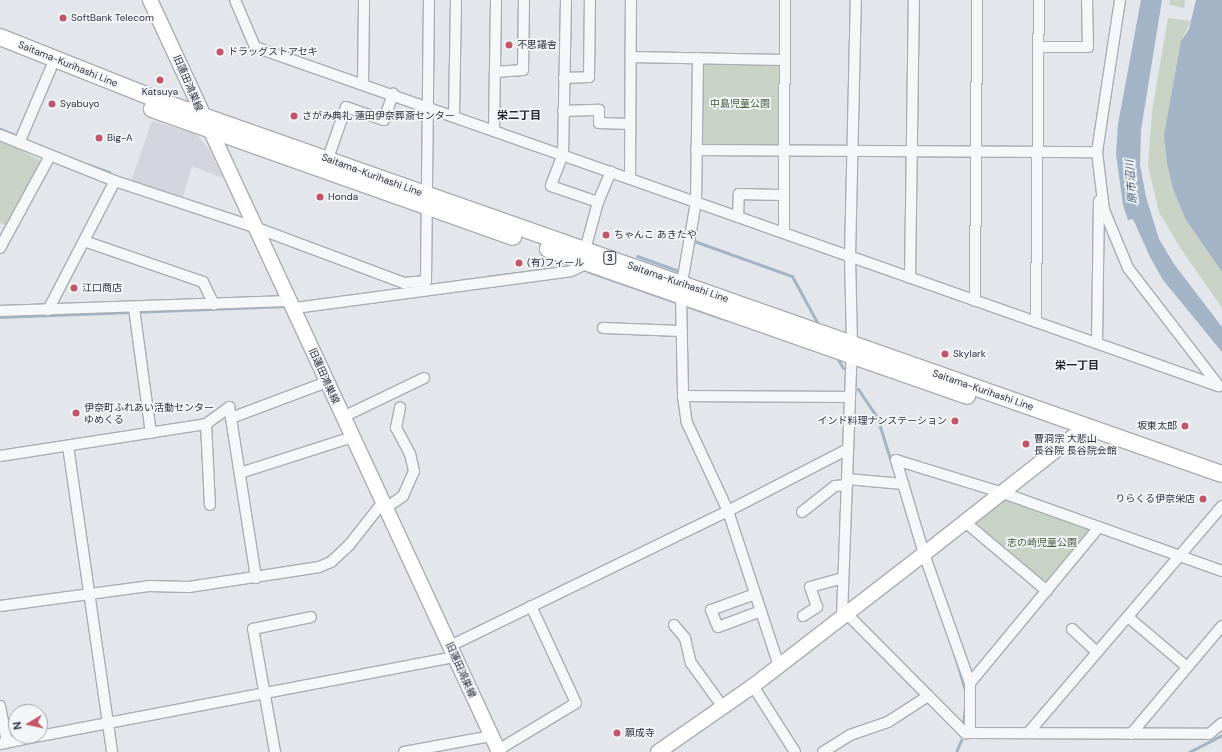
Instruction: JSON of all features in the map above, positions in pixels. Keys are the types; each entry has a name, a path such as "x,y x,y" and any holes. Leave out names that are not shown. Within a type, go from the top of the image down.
{"main road":[{"name":"Saitama-Kurihashi Line","path":"0,37 202,115 325,165 428,202 586,256 683,281 851,351 1079,429 1222,474"},
{"name":"Saitama-Kurihashi Line","path":"0,48 210,130 325,165"},
{"name":"Saitama-Kurihashi Line","path":"1079,429 1222,485"}],"street":[{"name":"旧蓮田鴻巣線","path":"150,0 202,115 293,304 352,437 498,751"},
{"path":"235,0 255,46 1097,343 1220,388"},
{"path":"363,84 364,0"},
{"path":"0,135 115,181 257,228 404,283 417,286 426,281 429,0"},
{"path":"454,116 456,0"},
{"path":"494,130 496,0"},
{"path":"496,72 522,70 524,0"},
{"path":"566,0 563,154 551,186 598,202"},
{"path":"564,78 589,77 590,0"},
{"path":"630,178 631,0"},
{"path":"784,233 785,0"},
{"path":"856,0 850,257 851,351 843,578 844,615 966,734"},
{"path":"910,278 914,0"},
{"path":"975,301 977,0"},
{"path":"1036,322 1039,0"},
{"path":"1038,47 1088,47 1087,0"},
{"path":"1120,0 1122,4 1097,152 1104,210 1128,268 1220,388"},
{"path":"631,57 785,60"},
{"path":"698,58 696,202 683,281 683,396 687,423 728,511 779,666"},
{"path":"19,143 50,68"},
{"path":"325,165 346,107 384,120 393,94"},
{"path":"563,111 599,110 599,123 630,124"},
{"path":"696,150 1097,152"},
{"path":"0,248 50,156"},
{"path":"0,311 293,304 417,286 571,271 586,256 598,202 611,172"},
{"path":"48,310 115,181"},
{"path":"1097,343 1100,181"},
{"path":"738,217 739,194 784,195"},
{"path":"0,225 10,230"},
{"path":"84,241 203,282 214,305"},
{"path":"134,308 151,433"},
{"path":"604,328 682,331"},
{"path":"343,417 424,378"},
{"path":"231,418 327,382"},
{"path":"683,396 850,397"},
{"path":"0,456 206,424 229,407 256,578"},
{"path":"0,606 88,592 149,586 189,587 256,578 319,567 331,562 350,544 384,505 403,496 414,471 410,454 396,428 400,407"},
{"path":"206,424 210,505"},
{"path":"658,752 753,686 965,522 1079,429"},
{"path":"240,473 352,437"},
{"path":"68,446 112,752"},
{"path":"48,734 265,693 452,652 531,606 728,511 848,449"},
{"path":"1222,570 1000,492 896,460 900,483 922,555 970,683 970,733 1029,732 1209,734 1222,723"},
{"path":"802,512 835,486 847,482 900,483"},
{"path":"1029,732 1222,506"},
{"path":"965,522 1047,591"},
{"path":"970,683 1099,527"},
{"path":"803,616 818,607 810,587 843,578"},
{"path":"755,594 711,610 718,627 761,611"},
{"path":"498,751 576,703 531,606"},
{"path":"275,752 253,628 310,617"},
{"path":"1128,617 1187,667"},
{"path":"674,625 685,638 691,663 723,707"},
{"path":"1131,734 1222,626"},
{"path":"1072,629 1097,652"},
{"path":"753,686 795,752"},
{"path":"823,752 850,735 888,722 928,696"},
{"path":"0,706 4,743"},
{"path":"404,752 429,749 492,736"}],"shaded area":[{"path":"152,121 196,134 209,149 223,178 192,166 182,200 131,181"}],"green space":[{"path":"1170,0 1185,0 1184,8 1169,5"},
{"path":"1168,18 1191,21 1181,41 1186,220 1222,272 1222,308 1181,249 1159,212 1148,166 1152,111"},
{"name":"中島児童公園","path":"702,62 779,63 778,147 702,146"},
{"path":"0,140 42,161 9,227 0,223"},
{"name":"志の崎児童公園","path":"1001,497 1092,531 1047,586 974,522"}],"water":[{"name":"原市沼川","path":"1141,0 1162,0 1141,130 1140,165 1146,197 1159,239 1174,264 1222,327 1222,352 1163,280 1150,257 1133,219 1128,220 1123,205 1116,154 1118,124"},
{"path":"1196,0 1222,0 1222,272 1186,220 1173,189 1167,163 1164,135 1181,41 1189,29"}],"waterway":[{"path":"0,129 17,136"},
{"path":"83,163 109,172"},
{"path":"693,244 694,241 792,276 818,324"},
{"path":"637,256 682,272"},
{"path":"485,277 573,266"},
{"path":"587,271 727,320"},
{"path":"0,317 288,306"},
{"path":"836,356 843,368"},
{"path":"858,389 877,417 892,465"},
{"path":"954,653 966,693"},
{"path":"963,725 965,707"},
{"path":"1189,752 1222,735"},
{"path":"956,752 961,740"}],"place":[{"name":"SoftBank Telecom","path":"63,18"},
{"name":"不思議舎","path":"509,45"},
{"name":"ドラッグストアセキ","path":"220,52"},
{"name":"Katsuya","path":"160,80"},
{"name":"Syabuyo","path":"52,104"},
{"name":"さがみ典礼 蓮田伊奈葬斎センター","path":"294,116"},
{"name":"Big-A","path":"99,138"},
{"name":"Honda","path":"320,197"},
{"name":"ちゃんこ あきたや","path":"606,235"},
{"name":"(有)フィール","path":"519,263"},
{"name":"江口商店","path":"74,288"},
{"name":"Skylark","path":"945,354"},
{"name":"伊奈町ふれあい活動センター ゆめくる","path":"76,413"},
{"name":"インド料理ナンステーション","path":"955,421"},
{"name":"坂東太郎","path":"1185,426"},
{"name":"曹洞宗 大悲山 長谷院 長谷院会館","path":"1026,444"},
{"name":"りらくる伊奈栄店","path":"1203,499"},
{"name":"願成寺","path":"617,733"}],"district":[{"name":"栄二丁目","path":"519,115"},
{"name":"栄一丁目","path":"1077,365"}]}
